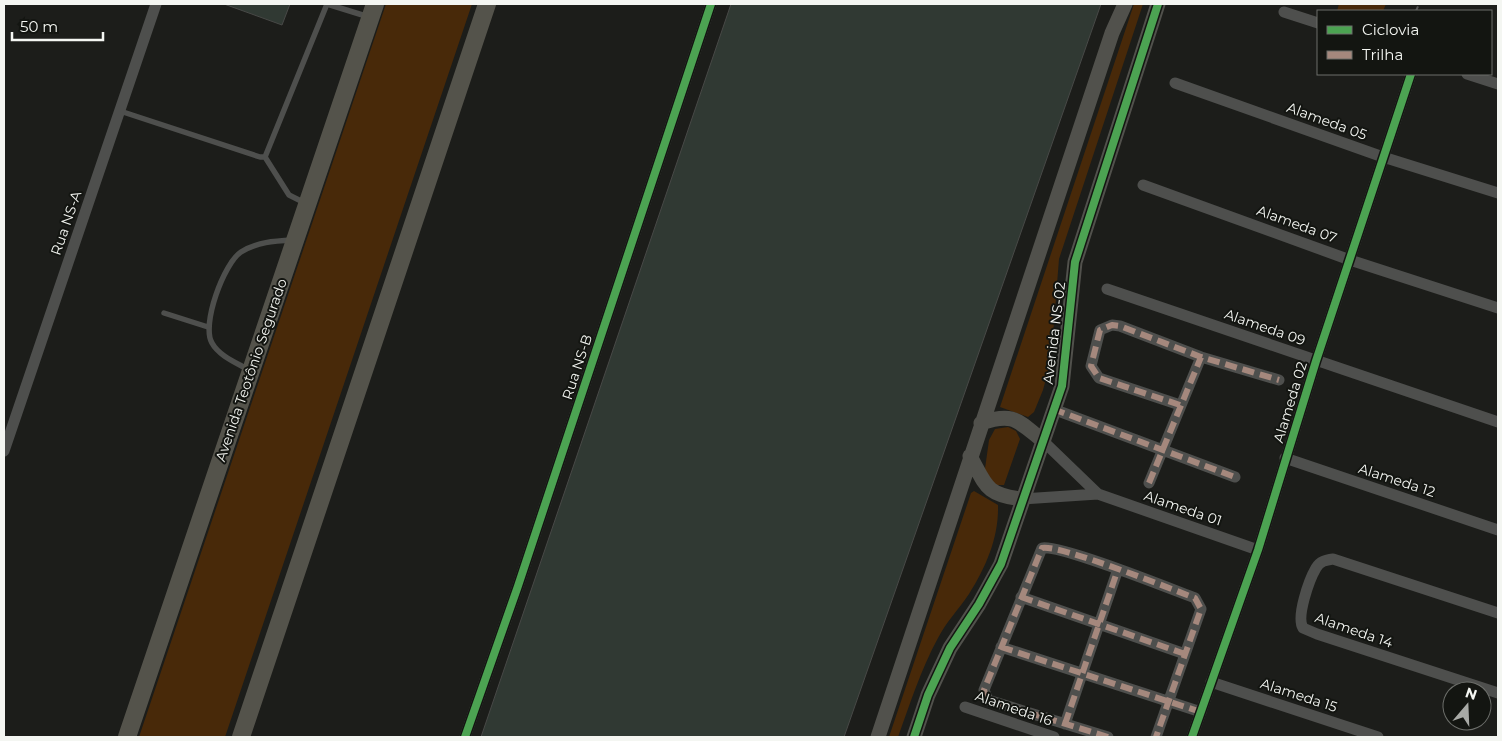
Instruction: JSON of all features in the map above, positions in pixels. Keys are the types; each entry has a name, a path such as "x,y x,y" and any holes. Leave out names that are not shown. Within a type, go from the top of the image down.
{"main road":[{"path":"241,737 487,4"},
{"name":"Avenida Teotônio Segurado","path":"127,737 373,11"}],"street":[{"name":"Rua NS-A","path":"4,451 156,4"},
{"name":"Rua NS-B","path":"465,737 518,586 711,4"},
{"path":"878,737 1112,34 1125,4"},
{"name":"Avenida NS-02","path":"914,737 941,666 1000,564 1062,386 1075,262 1158,4"},
{"path":"1284,12 1317,23"},
{"name":"Alameda 02","path":"1192,737 1258,550 1316,360 1411,75"},
{"path":"1470,75 1498,84"},
{"name":"Alameda 05","path":"1175,84 1383,157 1498,193"},
{"name":"Alameda 07","path":"1143,185 1350,260 1498,308"},
{"name":"Alameda 09","path":"1107,289 1498,422"},
{"path":"1180,405 1099,378 1091,366 1100,330 1104,326 1120,326 1201,357 1279,380"},
{"path":"1149,482 1201,357"},
{"path":"1053,409 1234,477"},
{"path":"981,423 1000,417 1010,418 1042,440"},
{"name":"Alameda 01","path":"1042,440 1098,494"},
{"path":"970,456 985,484 993,493 1002,497 1022,499"},
{"name":"Alameda 12","path":"1285,458 1498,530"},
{"name":"Alameda 01","path":"1022,499 1098,494 1258,550"},
{"path":"1108,737 988,700 984,690 1042,548 1055,548 1118,570 1195,598 1199,603 1201,609 1156,737"},
{"name":"Alameda 14","path":"1498,613 1333,559 1326,560 1316,568 1300,619 1303,628 1316,634 1498,693"},
{"path":"1065,724 1081,672 1118,570"},
{"path":"1021,597 1185,654"},
{"path":"1001,647 1200,712"},
{"name":"Alameda 15","path":"1211,682 1378,737"},
{"name":"Alameda 16","path":"965,707 1054,737"}],"lane":[{"path":"265,157 327,4 373,11"},
{"path":"120,111 260,157 265,157"},
{"path":"265,157 288,195 307,204"},
{"path":"251,371 219,352 211,342 208,327 222,278 239,253 260,243 295,239"},
{"path":"164,313 208,327"}],"shaded area":[{"path":"386,4 472,4 225,737 139,737"},
{"path":"1134,4 1143,4 1059,259 1051,360 1043,390 1034,412 1028,417 1000,407"},
{"path":"1339,4 1386,4 1383,10 1337,10"},
{"path":"1008,427 1016,431 1020,439 1004,485 996,485 984,476 989,440 995,429"},
{"path":"974,491 998,505 994,540 975,584 941,632 926,662 898,737 889,737 971,493"}],"building":[{"path":"224,4 290,4 282,25"},
{"path":"731,4 1101,4 844,737 481,737"}],"marked path":[{"path":"1180,405 1099,378 1091,366 1100,330 1112,325 1120,326 1201,357 1279,380"},
{"path":"1149,483 1201,357"},
{"path":"1053,409 1235,477"},
{"path":"1108,737 988,700 984,690 1042,548 1070,553 1092,560 1195,598 1201,609 1156,737"},
{"path":"1065,724 1118,569"},
{"path":"1021,597 1185,654"},
{"path":"1001,647 1201,712"}],"cycle path":[{"path":"465,737 518,586 711,4"},
{"path":"914,737 928,695 950,648 979,604 1001,564 1062,386 1075,262 1158,4"},
{"path":"1192,737 1258,550 1316,361 1411,75"}]}
